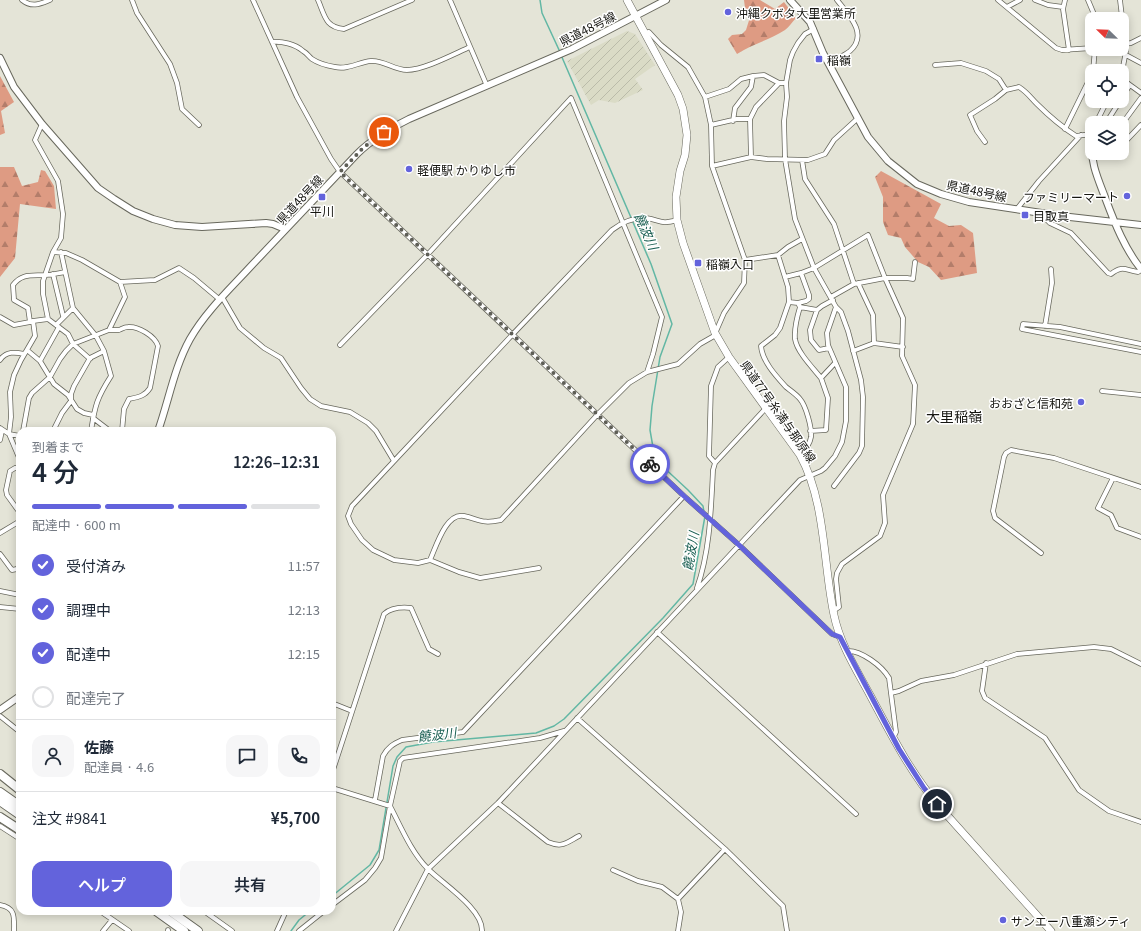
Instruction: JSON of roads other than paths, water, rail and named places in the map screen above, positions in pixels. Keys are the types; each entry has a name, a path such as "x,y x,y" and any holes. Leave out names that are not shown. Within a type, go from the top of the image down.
{"highway":[{"path":"0,774 16,787"},
{"path":"0,792 16,803"},
{"path":"0,801 16,812"},
{"path":"0,817 16,827"},
{"path":"161,915 184,931"},
{"path":"176,915 198,931"}],"main road":[{"name":"県道77号糸満与那原線","path":"628,0 678,96 686,123 686,146 676,197 677,220 682,243 715,333 729,357 800,455 809,476 822,528 833,611 840,637 908,766 937,804 1051,931"},
{"name":"県道48号線","path":"159,427 181,357 196,329 221,298 360,151 384,132 409,119 572,49 666,0"},
{"name":"県道48号線","path":"793,1 814,29 828,63 868,138 897,169 917,184 959,200 1040,213 1141,225"},
{"path":"0,58 14,87 42,124 98,188 126,207 146,216 175,225 202,227 273,224 285,229"},
{"path":"1092,160 1114,222 1131,256 1141,269"},
{"path":"0,710 16,699"}],"street":[{"path":"22,0 32,5 37,5 50,0"},
{"path":"132,0 137,13 170,64 177,83 182,109 199,125"},
{"path":"253,0 297,97 331,160 340,172 684,496 739,545 832,634 840,637"},
{"path":"318,0 329,24 336,28 344,29 412,0"},
{"path":"450,0 487,86"},
{"path":"828,63 851,50 857,38 857,30 854,22 837,0"},
{"path":"998,0 1056,48 1062,50 1085,49"},
{"path":"1007,7 1020,0"},
{"path":"1035,0 1048,5 1063,7"},
{"path":"1065,0 1063,7 1069,50"},
{"path":"1088,0 1093,12"},
{"path":"1120,0 1122,12"},
{"path":"814,29 805,34 792,52 786,84 787,97 784,121 785,159 795,219 814,268 836,307 841,312 861,380 863,397 862,446 859,453 834,486"},
{"path":"430,560 445,527 453,519 459,516 464,516 478,521 488,522 501,520 598,414 629,383 647,372 678,364 700,344 714,336 724,313 744,283 745,260 712,166 711,125 705,97 688,67 661,45 649,32 645,33"},
{"path":"1129,43 1141,38"},
{"path":"272,42 294,46 303,50 313,60 337,68 347,68 363,62 374,61 406,70 418,68 470,47"},
{"path":"1129,55 1141,63"},
{"path":"935,65 961,63 986,71 999,79 1006,90"},
{"path":"705,97 729,89 741,79 753,76 764,75 779,83 786,84"},
{"path":"733,121 735,108 751,88 753,76"},
{"path":"751,157 750,119 756,106 779,83"},
{"path":"1130,85 1141,93"},
{"path":"985,142 977,131 970,116 973,112 995,99 1006,90 1019,87 1028,93 1037,104 1065,129 1076,136 1085,135"},
{"path":"1065,129 1085,88"},
{"path":"340,345 428,254 571,98 662,317 647,372"},
{"path":"1128,116 1141,98"},
{"path":"712,166 751,157 766,159 808,160 826,154 838,136 857,118"},
{"path":"711,125 737,119 750,119"},
{"path":"42,124 35,140 58,181 63,214 61,238 53,252 43,281 48,319 68,334 73,344 90,359"},
{"path":"1129,138 1141,125"},
{"path":"1017,209 1039,181 1082,135"},
{"path":"802,160 805,179 834,224 856,283 873,315 874,343"},
{"path":"1040,213 1050,223 1070,234 1108,273 1111,274 1119,269 1138,272 1141,269"},
{"path":"539,568 480,578 459,572 430,560 418,563 394,560 373,550 362,540 350,524 348,516 352,506 612,230 623,222 644,218 664,223 677,220"},
{"path":"785,277 814,268 868,235 903,318 902,356 915,385 913,424 883,495 885,523 880,536 840,568 836,579 839,607 833,611"},
{"path":"745,260 778,255 802,239"},
{"path":"53,252 66,253 82,260 120,282 155,280 179,268 221,298 240,328 264,348 281,358 310,399 320,406 350,412 368,422 376,431 394,461"},
{"path":"61,252 73,308 96,336 104,351 111,376 100,393 94,408 92,427"},
{"path":"778,255 788,287 789,302 780,328 775,335 761,346 761,349 765,359 774,373 800,398 805,407 811,436 805,450 800,455"},
{"path":"829,348 819,350 811,340 810,330 817,310 832,298 856,283 885,278 913,279 915,262"},
{"path":"1044,326 1052,283 1051,269"},
{"path":"16,451 9,434 11,417 10,392 14,375 35,336 28,308 14,300 12,285 16,281 28,275 45,275 65,272"},
{"path":"799,305 809,299 801,273"},
{"path":"53,274 63,316"},
{"path":"109,330 125,297 120,282"},
{"path":"789,302 817,310"},
{"path":"799,305 795,338 798,348 821,378 828,398 826,430 810,431"},
{"path":"396,931 428,869 498,803 800,480 821,471 834,456 842,442 846,421 846,387 829,348 827,333 836,307"},
{"path":"40,361 63,316 73,308"},
{"path":"0,317 14,325 48,319"},
{"path":"1141,344 1060,327 1023,324 1022,329 1141,352"},
{"path":"24,427 29,398 32,393 50,378 60,359 73,344 109,330 133,327 151,335 155,339 158,346 150,388 146,394 130,399 124,409 122,427"},
{"path":"853,351 874,343 903,347"},
{"path":"27,350 40,361 54,384 68,396 77,409 93,417 105,427"},
{"path":"55,427 62,413 71,401 71,394 74,386 90,359 96,354 104,351"},
{"path":"0,358 7,353 13,352 24,354"},
{"path":"715,463 709,456 711,386 718,367 729,357"},
{"path":"821,378 835,363"},
{"path":"1102,391 1141,395"},
{"path":"696,590 702,574 711,520 713,470 715,463 765,408"},
{"path":"0,440 1,429 9,434 16,435"},
{"path":"1041,553 995,518 993,511 1006,453 1011,450 1054,458 1141,487"},
{"path":"16,468 10,471 6,490 7,495 16,507"},
{"path":"1113,478 1098,508 1111,515 1117,528 1141,536"},
{"path":"375,800 383,756 386,750 393,744 402,740 463,732 684,496"},
{"path":"0,533 16,523"},
{"path":"0,554 12,570 16,569"},
{"path":"0,592 16,594"},
{"path":"0,607 16,609"},
{"path":"336,761 384,614 404,607 410,608 429,649 438,654"},
{"path":"657,632 856,814"},
{"path":"891,693 900,691 921,681 954,675 986,663 1017,654 1094,647 1111,649 1141,664"},
{"path":"847,651 852,650 881,667 889,678 896,732 893,739"},
{"path":"986,663 982,691 985,698 1045,738 1079,790 1109,811 1141,822"},
{"path":"336,705 352,711"},
{"path":"0,716 16,729"},
{"path":"577,718 725,849 783,906 786,931"},
{"path":"336,902 365,880 381,858 390,806 400,761 403,758 540,738 566,731"},
{"path":"336,789 375,800 390,806 415,852 428,869 470,906 480,921 482,931"},
{"path":"498,803 548,842 557,846 579,836"},
{"path":"0,826 16,836"},
{"path":"678,899 725,849"},
{"path":"613,870 638,881 662,887 678,899 681,912 678,931"},
{"path":"0,905 10,909 14,914 14,931"},
{"path":"105,915 129,931"},
{"path":"210,915 232,931"},
{"path":"277,931 284,915"},
{"path":"299,931 319,915"},
{"path":"104,931 112,920"}],"waterway":[{"name":"饒波川","path":"540,0 542,13 560,52"},
{"name":"饒波川","path":"561,55 651,264 672,324 660,357 652,406 650,430 654,453 660,464 703,506 704,512"},
{"name":"饒波川","path":"336,893 370,865 379,850 393,766 397,757 406,747 433,742 536,733 554,726 564,719 663,618 693,584 705,516"},
{"name":"饒波川","path":"291,931 299,920 305,915"}],"place":[{"name":"沖縄クボタ大里営業所","path":"728,12"},
{"name":"稲嶺","path":"819,59"},
{"name":"軽便駅 かりゆし市","path":"409,169"},
{"name":"ファミリーマート","path":"1127,196"},
{"name":"平川","path":"322,197"},
{"name":"目取真","path":"1025,215"},
{"name":"稲嶺入口","path":"698,263"},
{"name":"おおざと信和苑","path":"1081,402"},
{"name":"サンエー八重瀬シティ","path":"1003,920"}],"district":[{"name":"大里稲嶺","path":"954,416"}]}
